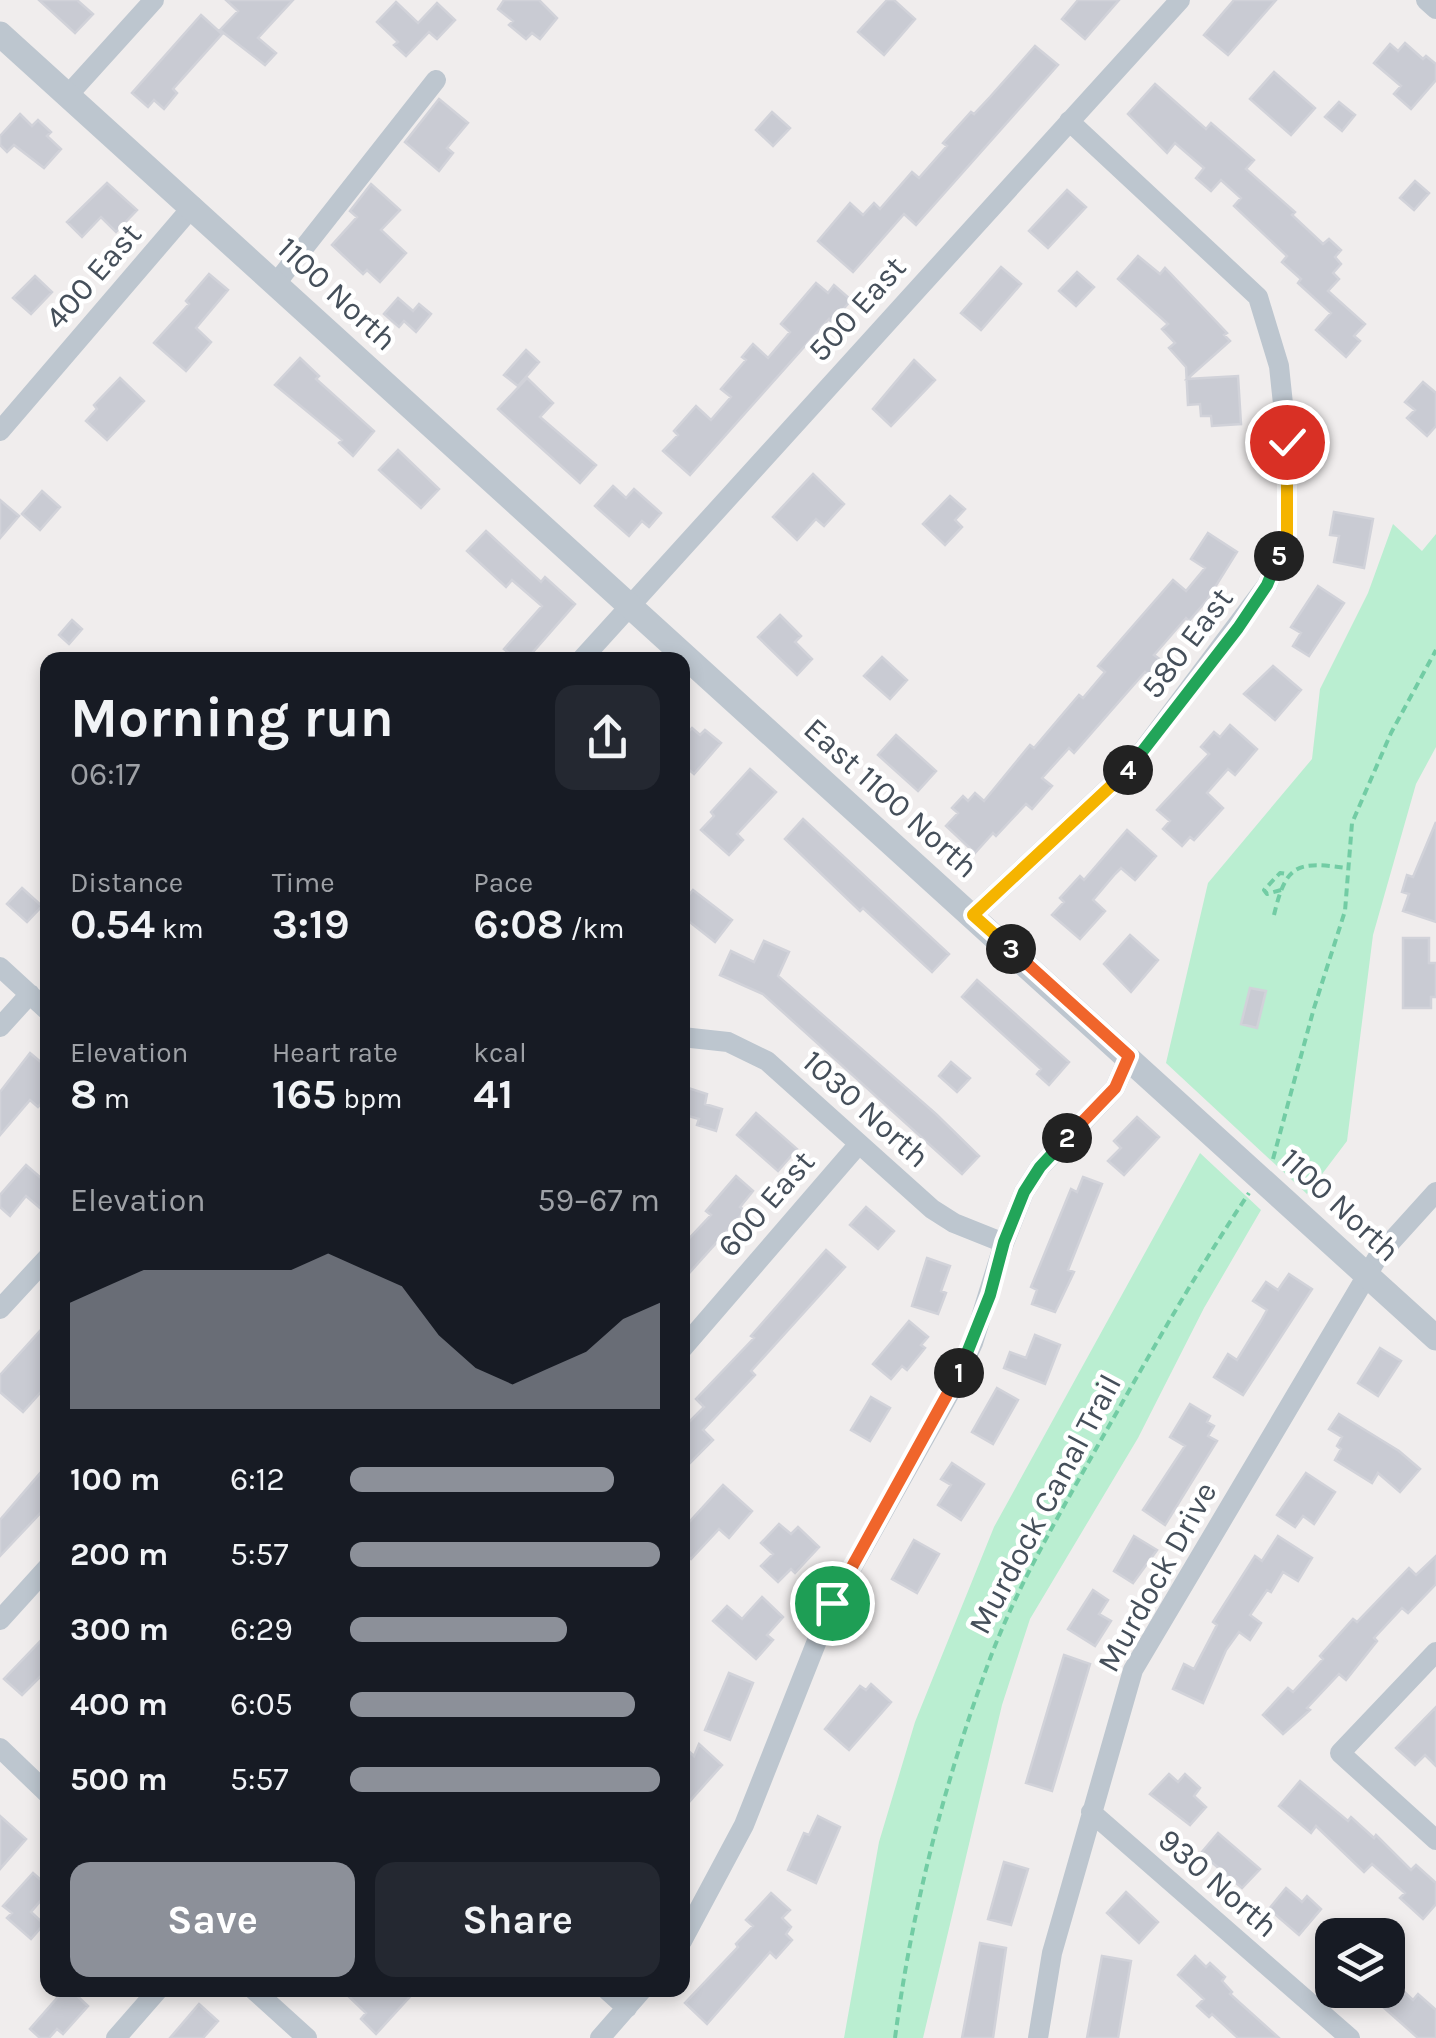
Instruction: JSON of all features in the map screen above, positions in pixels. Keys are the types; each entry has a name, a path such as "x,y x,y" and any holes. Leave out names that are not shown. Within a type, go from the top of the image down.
{"street":[{"path":"68,96 154,0"},
{"name":"500 East","path":"588,652 1180,0"},
{"path":"1426,0 1436,9"},
{"name":"1100 North","path":"0,34 628,605"},
{"path":"277,282 436,80"},
{"name":"580 East","path":"973,915 1129,769 1267,585 1287,536 1287,442 1279,366 1258,297 1069,121"},
{"name":"400 East","path":"0,431 193,206"},
{"name":"East 1100 North","path":"628,605 680,652"},
{"name":"East 1100 North","path":"690,661 1244,1160"},
{"path":"0,967 40,1003"},
{"path":"0,1027 30,994"},
{"name":"1030 North","path":"690,1037 710,1038 748,1049 781,1072 932,1210 1004,1242"},
{"path":"690,1926 744,1825 832,1603 949,1394 973,1343 1024,1192 1040,1167 1115,1088 1129,1056"},
{"name":"600 East","path":"690,1341 858,1145"},
{"name":"1100 North","path":"1244,1160 1436,1338"},
{"name":"Murdock Drive","path":"1038,2038 1052,1953 1133,1670 1379,1255 1436,1192"},
{"path":"0,1309 40,1266"},
{"path":"0,1620 40,1576"},
{"path":"1436,1652 1340,1753 1436,1840"},
{"path":"0,1748 40,1786"},
{"name":"930 North","path":"1092,1812 1338,2034"},
{"path":"116,2038 152,1997"},
{"path":"262,1997 307,2038"},
{"path":"615,1997 627,2008"},
{"path":"600,2038 636,1997"}],"path":[{"path":"1273,1159 1345,911 1352,823 1391,733 1436,650"},
{"path":"1274,914 1281,890 1296,868 1315,864 1346,868"},
{"path":"1281,890 1267,894 1264,890 1280,872 1289,874"},
{"name":"Murdock Canal Trail","path":"895,2038 922,1887 992,1654 1024,1578 1053,1526 1149,1356 1251,1190"}],"green space":[{"path":"1393,524 1422,551 1436,534 1436,747 1416,784 1373,935 1347,1141 1307,1194 1166,1063 1208,883 1312,759 1320,689 1368,593"},
{"path":"1200,1153 1261,1210 1204,1308 1138,1438 1030,1619 1002,1705 923,2038 844,2038 879,1842 915,1722 994,1527"}],"building":[{"path":"39,0 77,0 93,14 75,33"},
{"path":"226,0 293,0 258,38 276,53 265,65 220,30 238,11"},
{"path":"504,0 539,0 557,18 540,39 532,33 526,39 498,9"},
{"path":"887,0 894,0 915,19 884,55 858,32"},
{"path":"1078,0 1119,0 1085,39 1062,19"},
{"path":"1234,0 1276,0 1228,55 1204,35"},
{"path":"396,2 418,23 437,3 455,20 437,39 429,32 406,56 377,22"},
{"path":"201,15 222,34 173,89 177,93 164,109 154,100 148,107 132,93"},
{"path":"1405,43 1423,59 1426,56 1436,64 1436,80 1411,109 1394,94 1401,86 1374,63 1390,44 1398,51"},
{"path":"1035,46 1058,65 916,225 904,214 853,272 818,241 850,203 863,215 874,203 880,209 912,172 919,178 947,146 943,143"},
{"path":"1274,72 1315,108 1291,135 1250,99"},
{"path":"1155,84 1206,129 1211,123 1254,160 1246,169 1295,212 1292,215 1323,244 1329,239 1341,250 1335,257 1341,264 1333,273 1339,279 1328,291 1365,324 1354,336 1360,341 1346,357 1316,330 1331,313 1298,283 1301,279 1282,262 1287,256 1234,206 1241,198 1221,180 1211,191 1196,178 1204,168 1175,143 1167,153 1128,114"},
{"path":"439,99 468,123 447,148 453,153 439,171 405,142"},
{"path":"1339,102 1355,115 1342,131 1325,117"},
{"path":"772,112 790,128 773,146 756,130"},
{"path":"20,114 32,126 38,120 61,149 44,168 14,145 7,152 0,145 0,136"},
{"path":"1415,181 1429,193 1414,210 1400,198"},
{"path":"107,183 137,210 116,232 101,217 82,237 67,222"},
{"path":"371,184 400,210 381,230 406,253 380,282 367,270 363,274 332,245 357,217 350,211"},
{"path":"1067,190 1086,207 1048,248 1029,231"},
{"path":"1138,256 1160,274 1165,268 1227,333 1224,335 1230,341 1187,379 1238,376 1241,424 1212,426 1211,416 1201,416 1200,404 1188,405 1186,367 1169,348 1175,343 1162,329 1168,324 1118,279"},
{"path":"1001,267 1021,284 981,330 961,313"},
{"path":"1077,272 1094,287 1076,306 1059,291"},
{"path":"209,274 228,290 196,328 211,342 186,371 154,343 189,304 186,301"},
{"path":"35,276 52,292 31,314 13,298"},
{"path":"816,283 828,293 834,285 851,300 832,323 829,319 690,475 663,451 678,435 674,431 696,406 711,420 731,397 721,389 746,360 742,357 753,344 768,358 790,332 781,324"},
{"path":"398,298 413,311 419,304 431,314 416,332 404,321 399,327 384,314"},
{"path":"526,350 539,362 518,386 504,375"},
{"path":"300,358 319,376 316,379 374,431 353,456 339,443 342,440 275,385"},
{"path":"914,360 935,380 891,426 873,409"},
{"path":"120,378 144,401 107,440 86,421 97,409 94,405"},
{"path":"527,378 553,403 540,417 596,465 580,483 498,409"},
{"path":"1423,382 1436,393 1436,426 1427,436 1407,418 1415,410 1405,402"},
{"path":"398,450 439,489 421,508 379,470"},
{"path":"813,474 844,504 824,526 816,519 797,540 773,517"},
{"path":"613,486 626,498 634,489 661,513 649,527 642,521 629,536 595,506"},
{"path":"42,491 60,507 40,530 22,514"},
{"path":"950,496 965,509 955,520 962,527 945,545 923,524"},
{"path":"0,500 19,516 0,538"},
{"path":"1334,512 1373,519 1364,568 1334,562 1339,536 1330,535"},
{"path":"486,531 541,582 545,577 575,604 533,652 504,649 542,606 512,580 506,587 467,551"},
{"path":"1208,533 1237,552 1207,600 1154,655 1161,660 1149,675 1145,672 1074,753 1069,748 1042,778 1052,786 1032,809 1026,804 975,853 946,826 958,813 952,808 963,796 968,801 975,793 984,801 1030,745 1034,748 1079,695 1083,698 1105,672 1098,666 1173,580 1186,591 1205,568 1191,559"},
{"path":"1318,586 1344,603 1309,656 1293,646 1301,633 1291,627"},
{"path":"780,615 801,636 795,642 812,659 797,675 758,637"},
{"path":"72,620 82,629 69,644 59,635"},
{"path":"882,657 907,680 890,699 864,676"},
{"path":"1273,666 1301,690 1275,720 1244,694"},
{"path":"1230,725 1257,749 1235,775 1228,769 1207,793 1223,808 1194,840 1190,837 1182,846 1163,829 1170,821 1157,810 1209,754 1201,747 1214,732 1220,737"},
{"path":"690,730 700,735 705,730 721,743 694,774 690,771"},
{"path":"896,735 936,771 918,791 878,755"},
{"path":"750,769 776,792 737,834 743,840 729,855 701,830 714,816 711,812"},
{"path":"803,819 949,954 932,972 863,908 860,911 785,839"},
{"path":"1436,822 1436,922 1403,911 1409,894 1402,892 1407,875 1413,877"},
{"path":"1127,830 1156,856 1135,880 1121,868 1115,874 1093,900 1105,911 1080,939 1052,915 1064,902 1060,898 1080,876 1084,880"},
{"path":"22,888 40,908 27,922 7,904"},
{"path":"693,890 732,920 715,942 690,922"},
{"path":"1130,935 1158,960 1131,992 1104,964"},
{"path":"1403,938 1429,938 1429,963 1436,963 1436,997 1431,997 1431,1008 1403,1008"},
{"path":"764,941 789,952 778,976 979,1156 962,1174 763,994 720,975 731,951 754,962"},
{"path":"977,980 1069,1062 1049,1085 1037,1074 1041,1069 962,997"},
{"path":"1250,988 1266,991 1257,1028 1241,1024"},
{"path":"30,1053 40,1061 40,1105 30,1100 0,1135 0,1092"},
{"path":"951,1062 970,1078 957,1092 939,1076"},
{"path":"690,1089 707,1094 705,1104 722,1109 716,1131 697,1125 699,1119 690,1116"},
{"path":"756,1113 797,1149 778,1171 737,1135"},
{"path":"1137,1117 1159,1137 1124,1175 1108,1161 1121,1148 1114,1141"},
{"path":"26,1165 40,1177 40,1208 26,1196 10,1216 0,1207 0,1195"},
{"path":"736,1176 753,1191 740,1207 745,1211 690,1272 690,1237 711,1215 706,1211"},
{"path":"1083,1177 1102,1184 1068,1270 1074,1272 1055,1312 1032,1304 1037,1290 1031,1287 1071,1189 1077,1192"},
{"path":"866,1207 894,1231 878,1249 850,1225"},
{"path":"826,1250 845,1267 751,1371 755,1375 703,1430 713,1440 690,1463 690,1421 704,1407 696,1399 754,1338 751,1336"},
{"path":"927,1258 950,1266 938,1314 912,1306"},
{"path":"1289,1274 1312,1289 1243,1395 1214,1377 1228,1354 1237,1360 1261,1321 1267,1310 1253,1301 1266,1282 1278,1290"},
{"path":"909,1321 928,1337 921,1345 925,1348 907,1370 902,1366 891,1379 873,1364"},
{"path":"40,1331 40,1393 23,1412 0,1392 0,1375"},
{"path":"1035,1335 1060,1345 1045,1384 1004,1368 1010,1352 1026,1358"},
{"path":"1380,1348 1401,1361 1378,1396 1358,1383"},
{"path":"997,1388 1018,1400 993,1444 972,1432"},
{"path":"871,1397 890,1408 870,1441 851,1430"},
{"path":"1190,1404 1210,1416 1207,1422 1214,1426 1208,1436 1217,1441 1165,1525 1143,1510 1185,1446 1170,1437"},
{"path":"1339,1414 1399,1451 1420,1469 1400,1492 1378,1473 1372,1483 1335,1460 1342,1437 1329,1429"},
{"path":"952,1463 984,1484 961,1520 938,1505 951,1485 941,1479"},
{"path":"40,1473 40,1514 0,1556 0,1520"},
{"path":"1306,1473 1335,1492 1314,1524 1303,1516 1295,1527 1277,1515"},
{"path":"723,1485 752,1511 729,1538 719,1529 691,1559 690,1521"},
{"path":"779,1524 791,1534 798,1527 819,1547 795,1573 791,1569 778,1582 761,1566 773,1554 761,1543"},
{"path":"1134,1536 1157,1550 1133,1583 1114,1571"},
{"path":"1278,1536 1312,1558 1298,1581 1283,1572 1271,1592 1267,1590 1250,1615 1261,1623 1250,1640 1239,1632 1226,1650 1203,1703 1173,1689 1184,1664 1194,1669 1217,1625 1213,1622 1255,1556 1262,1561"},
{"path":"914,1540 939,1554 917,1593 892,1579"},
{"path":"1436,1556 1436,1584 1408,1613 1402,1608 1374,1638 1377,1641 1346,1680 1339,1674 1307,1708 1310,1710 1283,1734 1263,1715 1288,1688 1293,1692 1353,1619 1357,1622 1409,1568 1416,1575"},
{"path":"1093,1590 1108,1600 1099,1614 1111,1621 1095,1646 1068,1629"},
{"path":"762,1597 783,1617 767,1635 773,1640 756,1659 713,1621 727,1606 742,1619"},
{"path":"40,1641 40,1677 22,1695 4,1679"},
{"path":"1064,1655 1090,1664 1052,1791 1026,1783"},
{"path":"729,1673 753,1683 730,1740 705,1730"},
{"path":"871,1684 891,1702 849,1750 825,1729 860,1686 866,1690"},
{"path":"1436,1707 1436,1766 1425,1755 1415,1765 1396,1748"},
{"path":"699,1744 722,1765 690,1801 690,1752 694,1756"},
{"path":"1169,1774 1178,1782 1185,1774 1200,1788 1194,1796 1206,1807 1190,1825 1150,1794"},
{"path":"1300,1781 1348,1821 1351,1817 1374,1838 1376,1835 1411,1870 1416,1865 1436,1883 1436,1904 1423,1919 1400,1898 1405,1893 1372,1864 1364,1872 1316,1826 1311,1833 1279,1806"},
{"path":"0,1816 26,1839 0,1869"},
{"path":"818,1816 840,1827 816,1883 788,1870 804,1833 809,1835"},
{"path":"1218,1833 1260,1869 1242,1888 1201,1853"},
{"path":"1004,1862 1028,1869 1011,1925 988,1919"},
{"path":"33,1873 40,1879 40,1901 31,1912 40,1920 40,1929 31,1939 7,1918 12,1913 3,1906"},
{"path":"1286,1888 1302,1902 1307,1896 1321,1909 1299,1935 1269,1909"},
{"path":"1126,1892 1158,1922 1139,1943 1107,1913"},
{"path":"771,1893 790,1910 782,1918 791,1927 786,1934 792,1940 776,1958 770,1952 707,2024 685,2003 738,1947 736,1944 753,1926 746,1920"},
{"path":"980,1943 1006,1948 993,2038 962,2038"},
{"path":"1102,1956 1131,1961 1118,2038 1087,2038"},
{"path":"1195,1956 1225,1977 1222,1981 1230,1994 1279,2038 1238,2038 1197,2006 1204,1999 1178,1975"},
{"path":"1405,1993 1413,2000 1418,1994 1436,2010 1436,2038 1418,2038 1384,2008 1405,2008"},
{"path":"58,1997 78,1997 88,2006 63,2034 57,2029 49,2038 40,2038 30,2029"},
{"path":"349,1997 410,1997 376,2034 361,2019 366,2013"},
{"path":"199,2004 218,2021 203,2038 170,2038"}],"route":[{"path":"832,1603 949,1394 973,1343 1024,1192 1040,1167 1115,1088 1129,1056 973,915 1129,769 1267,585 1287,536 1287,442"}]}
